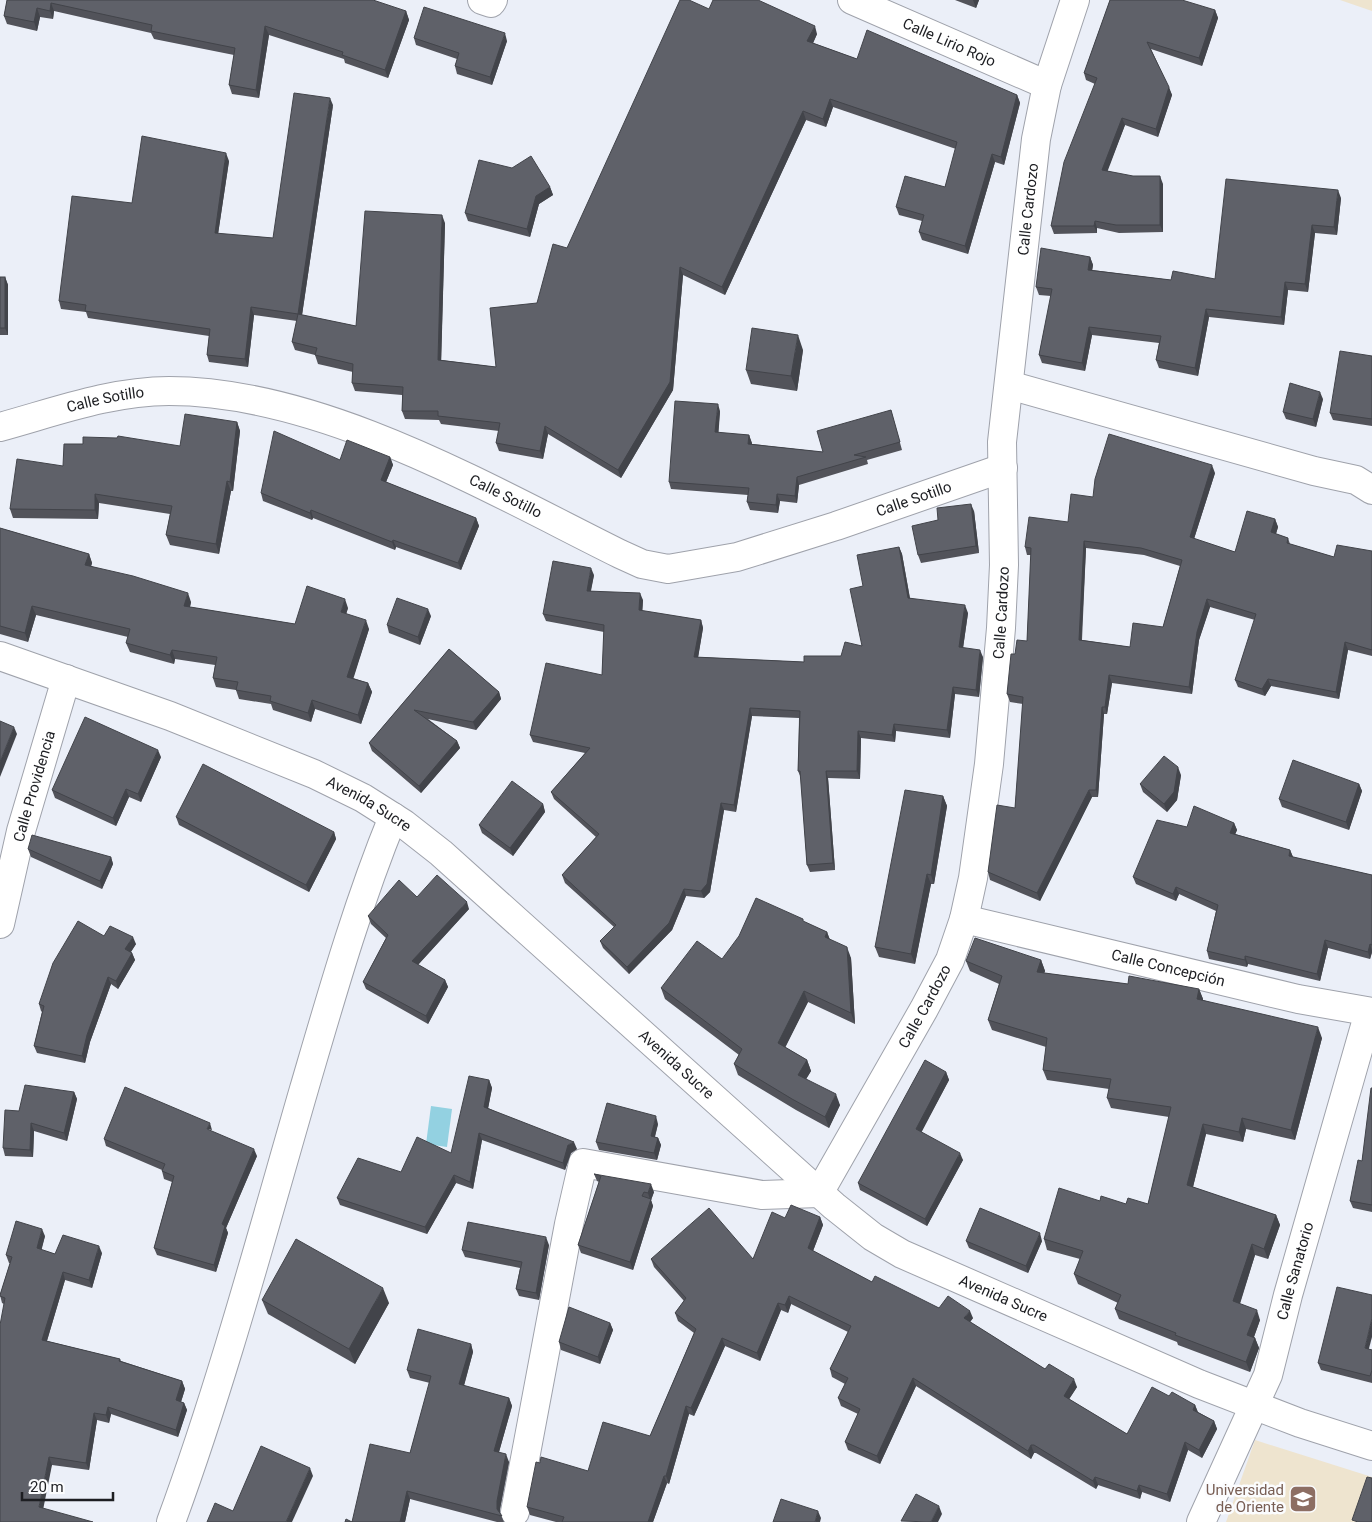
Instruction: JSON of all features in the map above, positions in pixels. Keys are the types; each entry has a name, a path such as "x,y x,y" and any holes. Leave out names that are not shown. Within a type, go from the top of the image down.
{"street":[{"path":"482,0 491,3 493,0"},
{"name":"Calle Lirio Rojo","path":"852,0 1047,85"},
{"name":"Calle Cardozo","path":"819,1193 924,1010 950,960 964,919 973,878 989,764 1001,628 1004,565 1002,442 1036,139 1047,85 1075,0"},
{"path":"1009,385 1314,471 1367,482"},
{"name":"Calle Sotillo","path":"0,427 118,396 168,391 211,393 255,401 328,421 378,439 440,466 642,564 668,569 737,557 836,526 1003,468"},
{"name":"Avenida Sucre","path":"0,656 170,716 314,774 363,798 393,817 442,853 819,1193 873,1237 902,1254 1025,1309 1254,1405 1300,1423 1372,1446"},
{"name":"Calle Providencia","path":"0,924 20,831 66,679"},
{"path":"171,1522 196,1454 226,1359 345,949 393,817"},
{"name":"Calle Concepción","path":"964,919 1298,999 1370,1012"},
{"name":"Calle Sanatorio","path":"1201,1522 1268,1375 1296,1266 1370,1012"},
{"path":"515,1512 569,1224 583,1164 762,1195 819,1193"}],"shaded area":[{"path":"1340,0 1372,0 1372,11"},
{"name":"Universidad de Oriente","path":"1255,1440 1372,1477 1372,1522 1226,1522"}],"water":[{"path":"431,1106 452,1109 447,1147 426,1144"}],"building":[{"path":"7,0 373,0 406,11 385,70 342,55 343,52 265,26 256,90 229,85 235,48 151,31 152,25 51,3 50,11 37,8 34,22 4,16"},
{"path":"680,0 689,0 709,9 713,0 758,0 815,26 807,41 857,59 867,30 1017,95 1001,157 992,154 965,246 919,232 924,215 896,207 905,176 945,187 957,142 830,99 823,119 803,111 722,287 680,267 670,382 618,470 545,426 540,451 496,443 500,423 438,416 438,411 402,411 403,387 352,383 353,364 315,355 317,348 292,342 298,314 356,326 365,211 442,215 438,360 496,367 490,308 537,303 553,244 567,248"},
{"path":"1110,0 1182,0 1215,10 1199,58 1147,42 1169,87 1156,129 1122,118 1102,170 1133,176 1160,176 1160,225 1116,225 1095,221 1094,226 1051,226 1064,162 1097,78 1084,73"},
{"path":"424,7 505,33 490,77 455,66 459,53 414,38"},
{"path":"294,93 330,98 298,314 251,307 245,359 207,355 210,329 85,311 86,305 59,301 72,196 132,203 142,136 226,153 215,233 273,238"},
{"path":"531,156 550,187 536,196 527,229 465,213 479,160 512,168"},
{"path":"1226,179 1338,190 1334,227 1312,225 1305,284 1285,282 1281,317 1206,309 1195,368 1156,360 1161,336 1089,327 1082,363 1039,355 1052,289 1036,287 1041,248 1090,257 1088,270 1171,280 1173,271 1215,279"},
{"path":"0,277 5,277 5,328 0,328"},
{"path":"752,328 798,335 791,376 746,370"},
{"path":"1340,351 1372,356 1372,419 1330,413"},
{"path":"1290,383 1320,392 1313,419 1283,412"},
{"path":"675,401 718,404 715,432 749,435 748,444 823,452 817,431 891,410 900,442 854,455 866,457 797,477 795,496 777,494 776,505 747,502 749,488 669,482"},
{"path":"185,414 237,422 230,482 227,481 216,544 166,535 172,506 95,494 95,510 10,509 17,459 63,466 64,444 83,444 83,437 117,438 118,436 180,446"},
{"path":"274,431 340,460 347,440 390,457 381,480 476,518 458,563 393,540 392,542 311,510 310,513 261,493"},
{"path":"1109,434 1212,465 1190,537 1235,552 1247,511 1275,519 1271,532 1288,538 1287,543 1334,557 1337,545 1372,551 1372,650 1345,642 1336,692 1268,679 1262,689 1235,680 1256,614 1207,599 1197,632 1189,687 1109,675 1105,707 1102,707 1096,790 1089,790 1037,893 988,872 997,805 1015,808 1023,697 1007,694 1011,654 1015,654 1017,640 1027,641 1031,548 1025,547 1029,517 1068,522 1071,494 1093,497 1095,479","holes":["1084,541 1141,548 1182,560 1163,627 1133,623 1130,647 1079,640"]},
{"path":"971,504 976,546 918,555 912,526 938,520 937,508"},
{"path":"0,528 89,554 85,565 133,576 188,593 184,606 295,624 307,586 345,599 341,612 366,620 347,677 368,683 358,715 312,700 308,713 270,701 271,696 236,690 238,682 213,678 217,657 172,650 170,655 126,643 130,629 32,606 25,633 0,626"},
{"path":"899,547 908,598 965,605 959,647 980,650 976,690 953,687 947,730 894,724 892,735 858,731 857,771 826,771 833,863 807,865 800,771 798,771 800,711 750,708 734,805 721,803 707,884 701,891 684,889 669,923 627,967 600,941 616,925 562,875 599,834 551,792 590,748 530,735 546,663 602,675 604,625 543,614 553,561 591,568 587,591 640,593 639,610 701,620 694,657 804,662 804,656 841,656 845,642 862,646 850,589 863,586 857,555"},
{"path":"397,598 428,609 418,637 387,625"},
{"path":"449,649 499,692 473,722 414,710 457,741 419,786 369,743"},
{"path":"85,717 158,750 138,794 126,789 113,818 52,790"},
{"path":"0,721 14,727 0,762"},
{"path":"1164,756 1178,767 1174,792 1164,804 1140,784"},
{"path":"1293,760 1359,784 1346,822 1279,799"},
{"path":"203,764 334,832 306,885 176,817"},
{"path":"512,781 543,804 510,848 479,825"},
{"path":"905,790 943,796 931,875 927,874 911,954 875,947"},
{"path":"1194,806 1234,823 1230,833 1290,850 1289,856 1372,875 1372,945 1370,944 1368,952 1325,940 1317,974 1245,956 1245,960 1207,951 1218,905 1176,887 1173,894 1133,877 1157,820 1187,827"},
{"path":"32,835 111,857 100,881 28,849"},
{"path":"437,875 467,902 412,961 445,980 426,1016 363,982 388,935 368,916 399,880 417,897"},
{"path":"756,898 803,919 803,921 827,932 825,937 847,947 851,1013 804,991 778,1043 807,1060 798,1075 836,1094 825,1117 734,1064 742,1049 661,988 697,941 722,959 739,936"},
{"path":"78,921 104,936 110,926 133,937 125,949 132,953 116,981 108,977 87,1035 82,1056 34,1046 44,1006 39,1004 53,963"},
{"path":"975,938 1041,960 1037,972 1128,984 1129,976 1199,989 1197,999 1318,1027 1291,1130 1242,1118 1239,1132 1203,1124 1187,1185 1276,1215 1264,1249 1252,1244 1233,1301 1257,1310 1247,1335 1255,1338 1246,1362 1175,1335 1176,1333 1115,1309 1121,1295 1074,1274 1083,1251 1044,1239 1059,1188 1100,1201 1101,1196 1126,1204 1128,1198 1148,1204 1171,1107 1107,1098 1111,1079 1043,1070 1047,1038 988,1020 1002,976 966,961"},
{"path":"925,1060 946,1072 916,1129 960,1153 925,1219 858,1183"},
{"path":"469,1076 489,1080 484,1107 574,1142 568,1145 563,1163 479,1133 470,1182 454,1175 425,1227 337,1198 358,1158 401,1172 417,1137 451,1153"},
{"path":"25,1085 74,1092 64,1133 31,1123 30,1150 3,1148 5,1110 19,1111"},
{"path":"125,1087 210,1123 207,1129 254,1149 222,1224 225,1226 214,1265 154,1248 174,1176 162,1171 165,1164 104,1139"},
{"path":"1371,1088 1372,1205 1350,1201 1358,1160 1362,1161"},
{"path":"607,1103 656,1116 651,1136 658,1138 654,1153 596,1142"},
{"path":"594,1174 651,1184 648,1193 644,1192 642,1196 651,1199 630,1262 578,1245 601,1176"},
{"path":"791,1205 820,1217 808,1248 872,1282 875,1276 939,1308 948,1296 970,1311 964,1318 1045,1369 1049,1364 1074,1379 1064,1396 1127,1434 1152,1387 1169,1396 1172,1392 1195,1405 1193,1410 1214,1421 1199,1450 1185,1442 1167,1494 1139,1485 1137,1491 1095,1477 1093,1481 1034,1445 1031,1445 1028,1451 913,1378 877,1456 845,1442 860,1409 838,1398 848,1378 830,1369 851,1326 789,1296 785,1305 778,1303 757,1353 722,1338 691,1408 686,1406 666,1476 664,1476 648,1522 562,1522 564,1517 527,1507 536,1462 540,1463 541,1457 588,1471 603,1422 650,1436 696,1329 675,1313 686,1298 651,1259 709,1208 753,1259 772,1212 785,1218"},
{"path":"980,1208 1040,1233 1026,1266 966,1241"},
{"path":"16,1221 42,1229 37,1248 55,1254 63,1235 99,1246 89,1280 63,1272 42,1340 120,1359 119,1361 182,1381 176,1400 184,1403 176,1430 108,1407 106,1415 94,1413 86,1463 49,1457 39,1507 93,1522 0,1522 0,1325 5,1298 0,1295 12,1257 6,1255"},
{"path":"468,1222 546,1237 536,1293 516,1289 522,1262 462,1250"},
{"path":"296,1239 383,1288 349,1349 262,1300"},
{"path":"1337,1287 1372,1295 1372,1318 1365,1348 1372,1350 1372,1370 1370,1376 1318,1363"},
{"path":"569,1307 610,1323 598,1357 559,1342"},
{"path":"418,1329 471,1344 459,1384 509,1398 494,1451 506,1454 497,1501 497,1509 502,1516 407,1491 400,1522 352,1522 370,1444 410,1453 431,1376 407,1370"},
{"path":"261,1446 310,1468 286,1522 207,1522 215,1503 233,1511"},
{"path":"1367,1477 1372,1478 1372,1522 1358,1522 1352,1520"},
{"path":"916,1494 939,1506 931,1522 901,1521"},
{"path":"781,1499 818,1511 815,1522 773,1522"}],"place":[{"name":"Universidad de Oriente","path":"1303,1499"}]}
